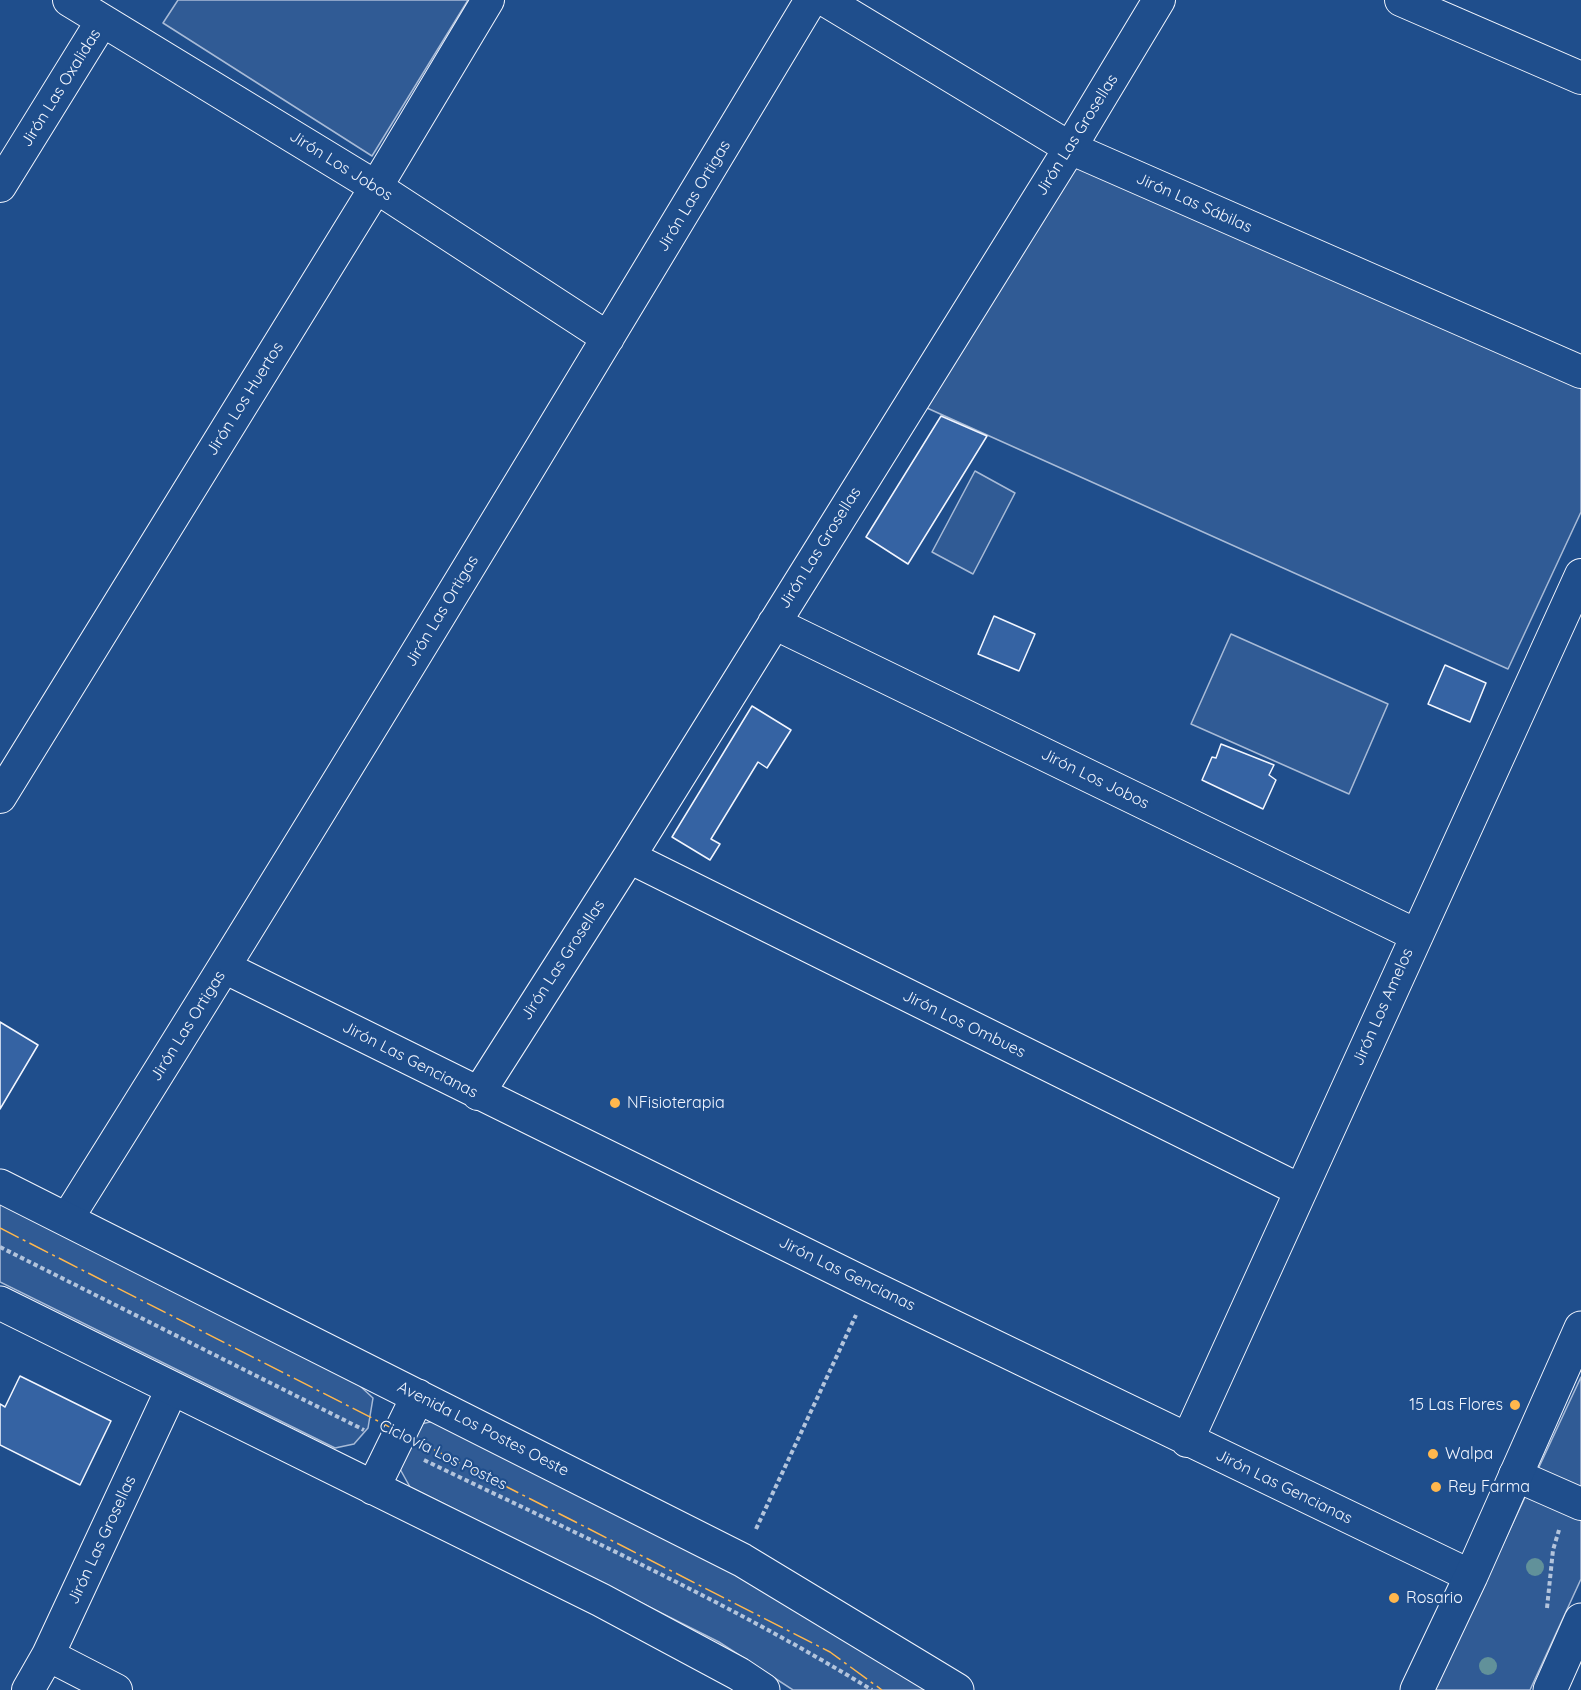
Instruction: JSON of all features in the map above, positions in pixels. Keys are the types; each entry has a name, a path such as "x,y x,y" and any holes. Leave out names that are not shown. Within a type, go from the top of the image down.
{"main road":[{"name":"Avenida Los Postes Oeste","path":"0,1186 742,1560 957,1690"},
{"path":"0,1303 600,1600 739,1674 763,1690"},
{"path":"1417,1690 1472,1576 1581,1328"},
{"path":"373,1488 418,1396"},
{"path":"1550,1690 1581,1620"}],"street":[{"name":"Jirón Los Jobos","path":"69,0 376,187 608,338"},
{"name":"Jirón Los Huertos","path":"0,797 376,187 488,0"},
{"name":"Jirón Las Ortigas","path":"67,1219 224,967 608,338 811,0"},
{"name":"Jirón Las Sábilas","path":"825,0 1070,148 1581,372"},
{"name":"Jirón Las Grosellas","path":"478,1094 1070,148 1159,0"},
{"path":"1401,0 1581,78"},
{"name":"Jirón Las Oxalidas","path":"0,186 102,21"},
{"name":"Jirón Los Amelos","path":"1187,1441 1416,934 1578,587"},
{"name":"Jirón Los Jobos","path":"774,623 1416,934"},
{"name":"Jirón Los Ombues","path":"628,857 1300,1190"},
{"name":"Jirón Las Gencianas","path":"224,967 1187,1441 1472,1576"},
{"name":"Jirón Las Grosellas","path":"28,1690 48,1656 172,1389"},
{"path":"1515,1475 1575,1502"},
{"path":"48,1656 116,1690"}],"path":[{"name":"Ciclovía Los Postes","path":"0,1247 394,1445 723,1605 817,1656 872,1690"},
{"path":"742,1560 870,1286"},
{"path":"1546,1613 1553,1550 1575,1502"}],"shaded area":[{"path":"178,0 468,0 372,156 163,23"},
{"path":"1073,161 1581,382 1581,512 1508,669 927,408"},
{"path":"975,471 1015,493 973,574 932,552"},
{"path":"1231,634 1388,704 1349,794 1191,724"},
{"path":"0,1202 359,1385 373,1398 368,1428 354,1444 335,1448 0,1282"},
{"path":"1581,1377 1581,1579 1530,1690 1435,1690"},
{"path":"434,1421 737,1569 938,1690 793,1690 719,1642 410,1487 400,1469 417,1425"}],"building":[{"path":"941,416 987,436 908,564 866,537"},
{"path":"994,616 1035,634 1019,671 978,654"},
{"path":"1445,665 1486,683 1470,722 1428,704"},
{"path":"752,706 791,730 767,768 758,762 711,839 720,844 710,860 672,837"},
{"path":"1221,744 1274,765 1269,775 1276,780 1263,809 1202,780 1212,757 1216,758"},
{"path":"0,1022 38,1045 0,1109"},
{"path":"20,1376 111,1421 80,1485 0,1445 0,1404 5,1407"}],"power":[{"path":"0,1228 830,1652 882,1690"}],"place":[{"name":"NFisioterapia","path":"615,1103"},
{"name":"15 Las Flores","path":"1515,1405"},
{"name":"Walpa","path":"1433,1454"},
{"name":"Rey Farma","path":"1436,1487"},
{"name":"Rosario","path":"1394,1598"}]}
